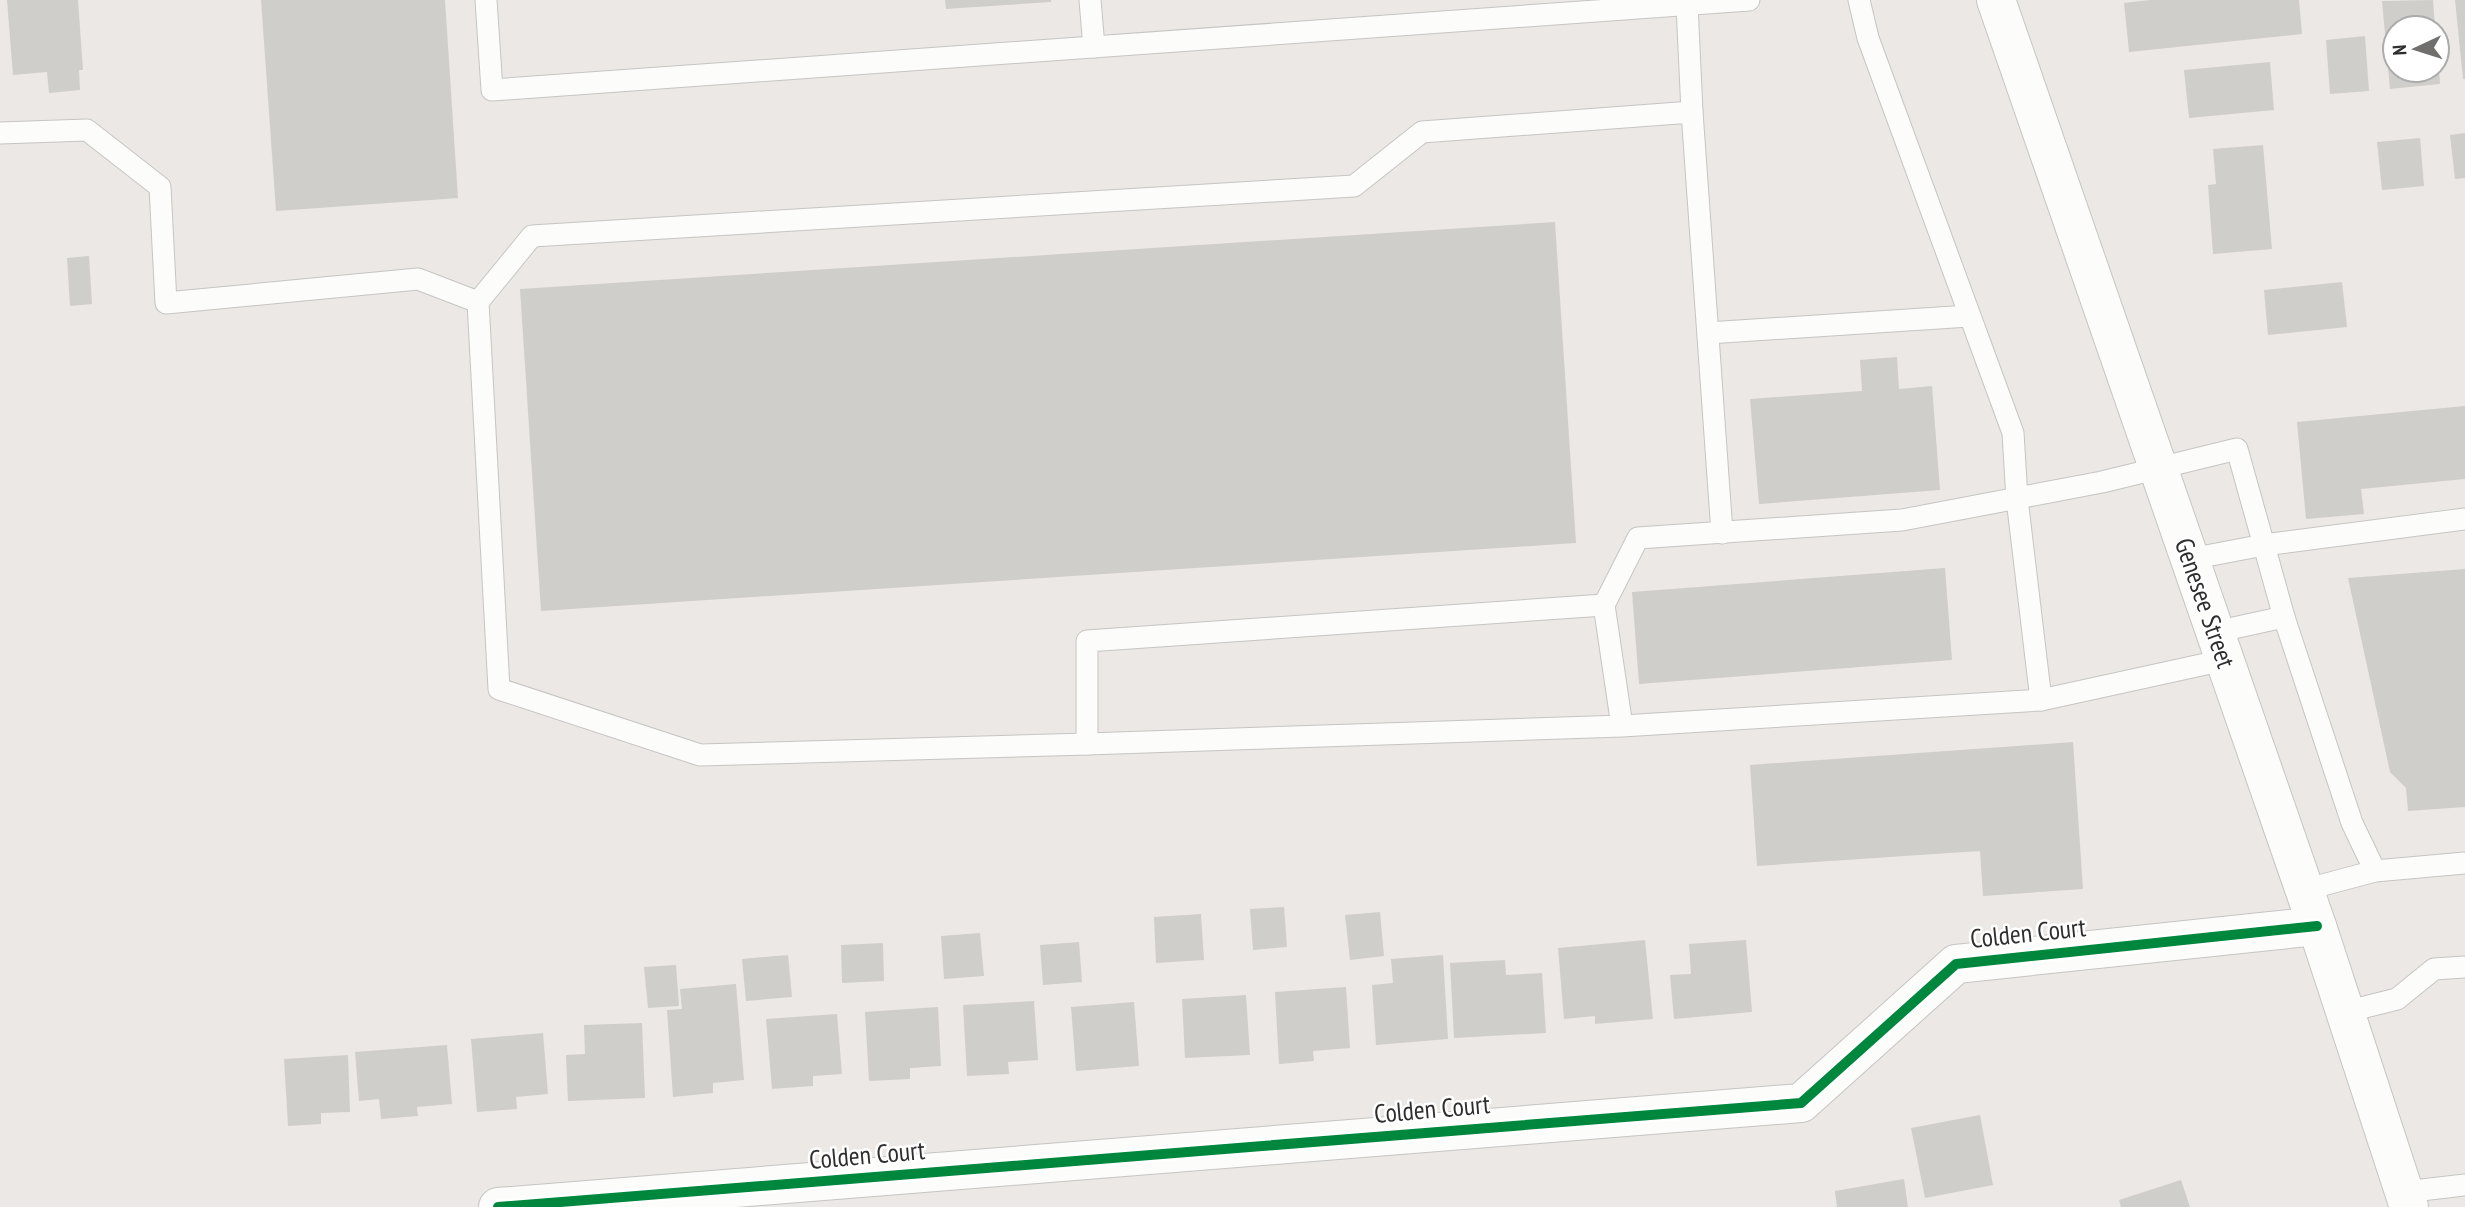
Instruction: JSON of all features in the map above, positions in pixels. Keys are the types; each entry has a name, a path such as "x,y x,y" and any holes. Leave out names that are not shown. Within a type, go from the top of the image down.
{"street":[{"name":"Genesee Street","path":"1996,0 2317,926 2407,1200"},
{"name":"Colden Court","path":"498,1207 1801,1103 1956,964 2317,926"}],"lane":[{"path":"486,0 492,90 1749,0"},
{"path":"1090,0 1094,47"},
{"path":"1859,0 1868,38 2013,433 2017,499 2041,699"},
{"path":"1687,5 1722,533"},
{"path":"1692,112 1422,132 1354,186 532,236 478,302 499,689 700,755 1622,726 2041,699 2220,646 2284,617"},
{"path":"0,134 87,130 160,187 166,303 418,279 478,302"},
{"path":"1708,333 1969,316"},
{"path":"1622,726 1604,605 1639,538 1902,520 2159,469 2237,449 2284,617 2352,823 2375,871"},
{"path":"2190,559 2263,545 2465,519"},
{"path":"1087,744 1087,641 1604,605"},
{"path":"2304,890 2375,871 2465,863"},
{"path":"2345,1012 2398,999 2434,969 2465,967"},
{"path":"2407,1200 2465,1185"}],"building":[{"path":"7,0 78,0 83,70 79,70 80,90 49,93 47,72 13,75"},
{"path":"261,0 445,0 458,198 276,211"},
{"path":"945,0 1051,0 1051,2 946,9"},
{"path":"2150,0 2299,0 2302,34 2129,52 2124,3"},
{"path":"2433,0 2434,14 2383,14 2382,1"},
{"path":"2455,0 2465,0 2465,79 2463,79"},
{"path":"2365,36 2369,91 2330,94 2326,40"},
{"path":"2270,62 2274,110 2189,118 2184,70"},
{"path":"2390,84 2440,84 2390,89"},
{"path":"2465,133 2465,178 2455,179 2450,135"},
{"path":"2420,138 2424,186 2382,190 2377,142"},
{"path":"2263,145 2272,249 2213,254 2208,185 2216,184 2213,149"},
{"path":"1555,222 1576,543 541,611 520,289"},
{"path":"89,256 92,304 70,306 67,258"},
{"path":"2342,282 2347,327 2268,335 2264,290"},
{"path":"1897,357 1899,389 1932,386 1940,490 1759,504 1750,399 1862,391 1860,360"},
{"path":"2465,406 2465,479 2361,489 2364,514 2306,519 2297,422"},
{"path":"1945,568 1952,660 1639,684 1632,592"},
{"path":"2465,569 2465,807 2408,811 2406,788 2390,772 2348,578"},
{"path":"2073,742 2083,889 1983,896 1980,851 1757,866 1750,765"},
{"path":"1284,907 1287,947 1253,950 1250,909"},
{"path":"1380,912 1384,956 1350,960 1345,915"},
{"path":"1201,914 1204,960 1156,963 1154,917"},
{"path":"980,933 984,976 944,979 941,936"},
{"path":"1645,940 1653,1019 1595,1024 1595,1016 1564,1019 1558,948"},
{"path":"1746,940 1752,1012 1674,1019 1670,975 1691,974 1689,944"},
{"path":"1079,942 1082,982 1043,985 1040,945"},
{"path":"883,943 884,981 842,983 841,945"},
{"path":"788,955 792,997 746,1001 742,959"},
{"path":"1443,955 1448,1039 1376,1045 1372,985 1393,983 1391,959"},
{"path":"1505,960 1506,975 1542,973 1546,1033 1454,1038 1450,963"},
{"path":"676,965 679,1006 648,1008 644,967"},
{"path":"736,984 744,1080 713,1083 713,1093 673,1097 667,1010 682,1009 680,989"},
{"path":"1346,987 1350,1048 1313,1051 1314,1061 1279,1064 1275,992"},
{"path":"1246,995 1250,1055 1185,1058 1182,999"},
{"path":"1034,1001 1038,1060 1008,1062 1009,1074 967,1076 963,1005"},
{"path":"1134,1002 1139,1066 1076,1071 1071,1007"},
{"path":"938,1007 941,1066 910,1068 910,1079 869,1081 865,1012"},
{"path":"837,1014 842,1074 813,1076 813,1086 772,1089 766,1019"},
{"path":"642,1023 645,1098 568,1101 566,1055 585,1054 584,1025"},
{"path":"543,1033 548,1094 516,1097 517,1109 477,1112 471,1039"},
{"path":"447,1045 452,1104 417,1107 418,1116 381,1119 379,1099 359,1101 355,1052"},
{"path":"348,1055 350,1112 321,1113 321,1124 288,1126 284,1059"},
{"path":"1980,1115 1993,1185 1925,1198 1911,1128"},
{"path":"1904,1179 1908,1207 1837,1207 1835,1191"},
{"path":"2181,1180 2190,1207 2121,1207 2119,1200"}],"cycle path":[{"path":"498,1207 1801,1103 1956,964 2317,926"}]}
